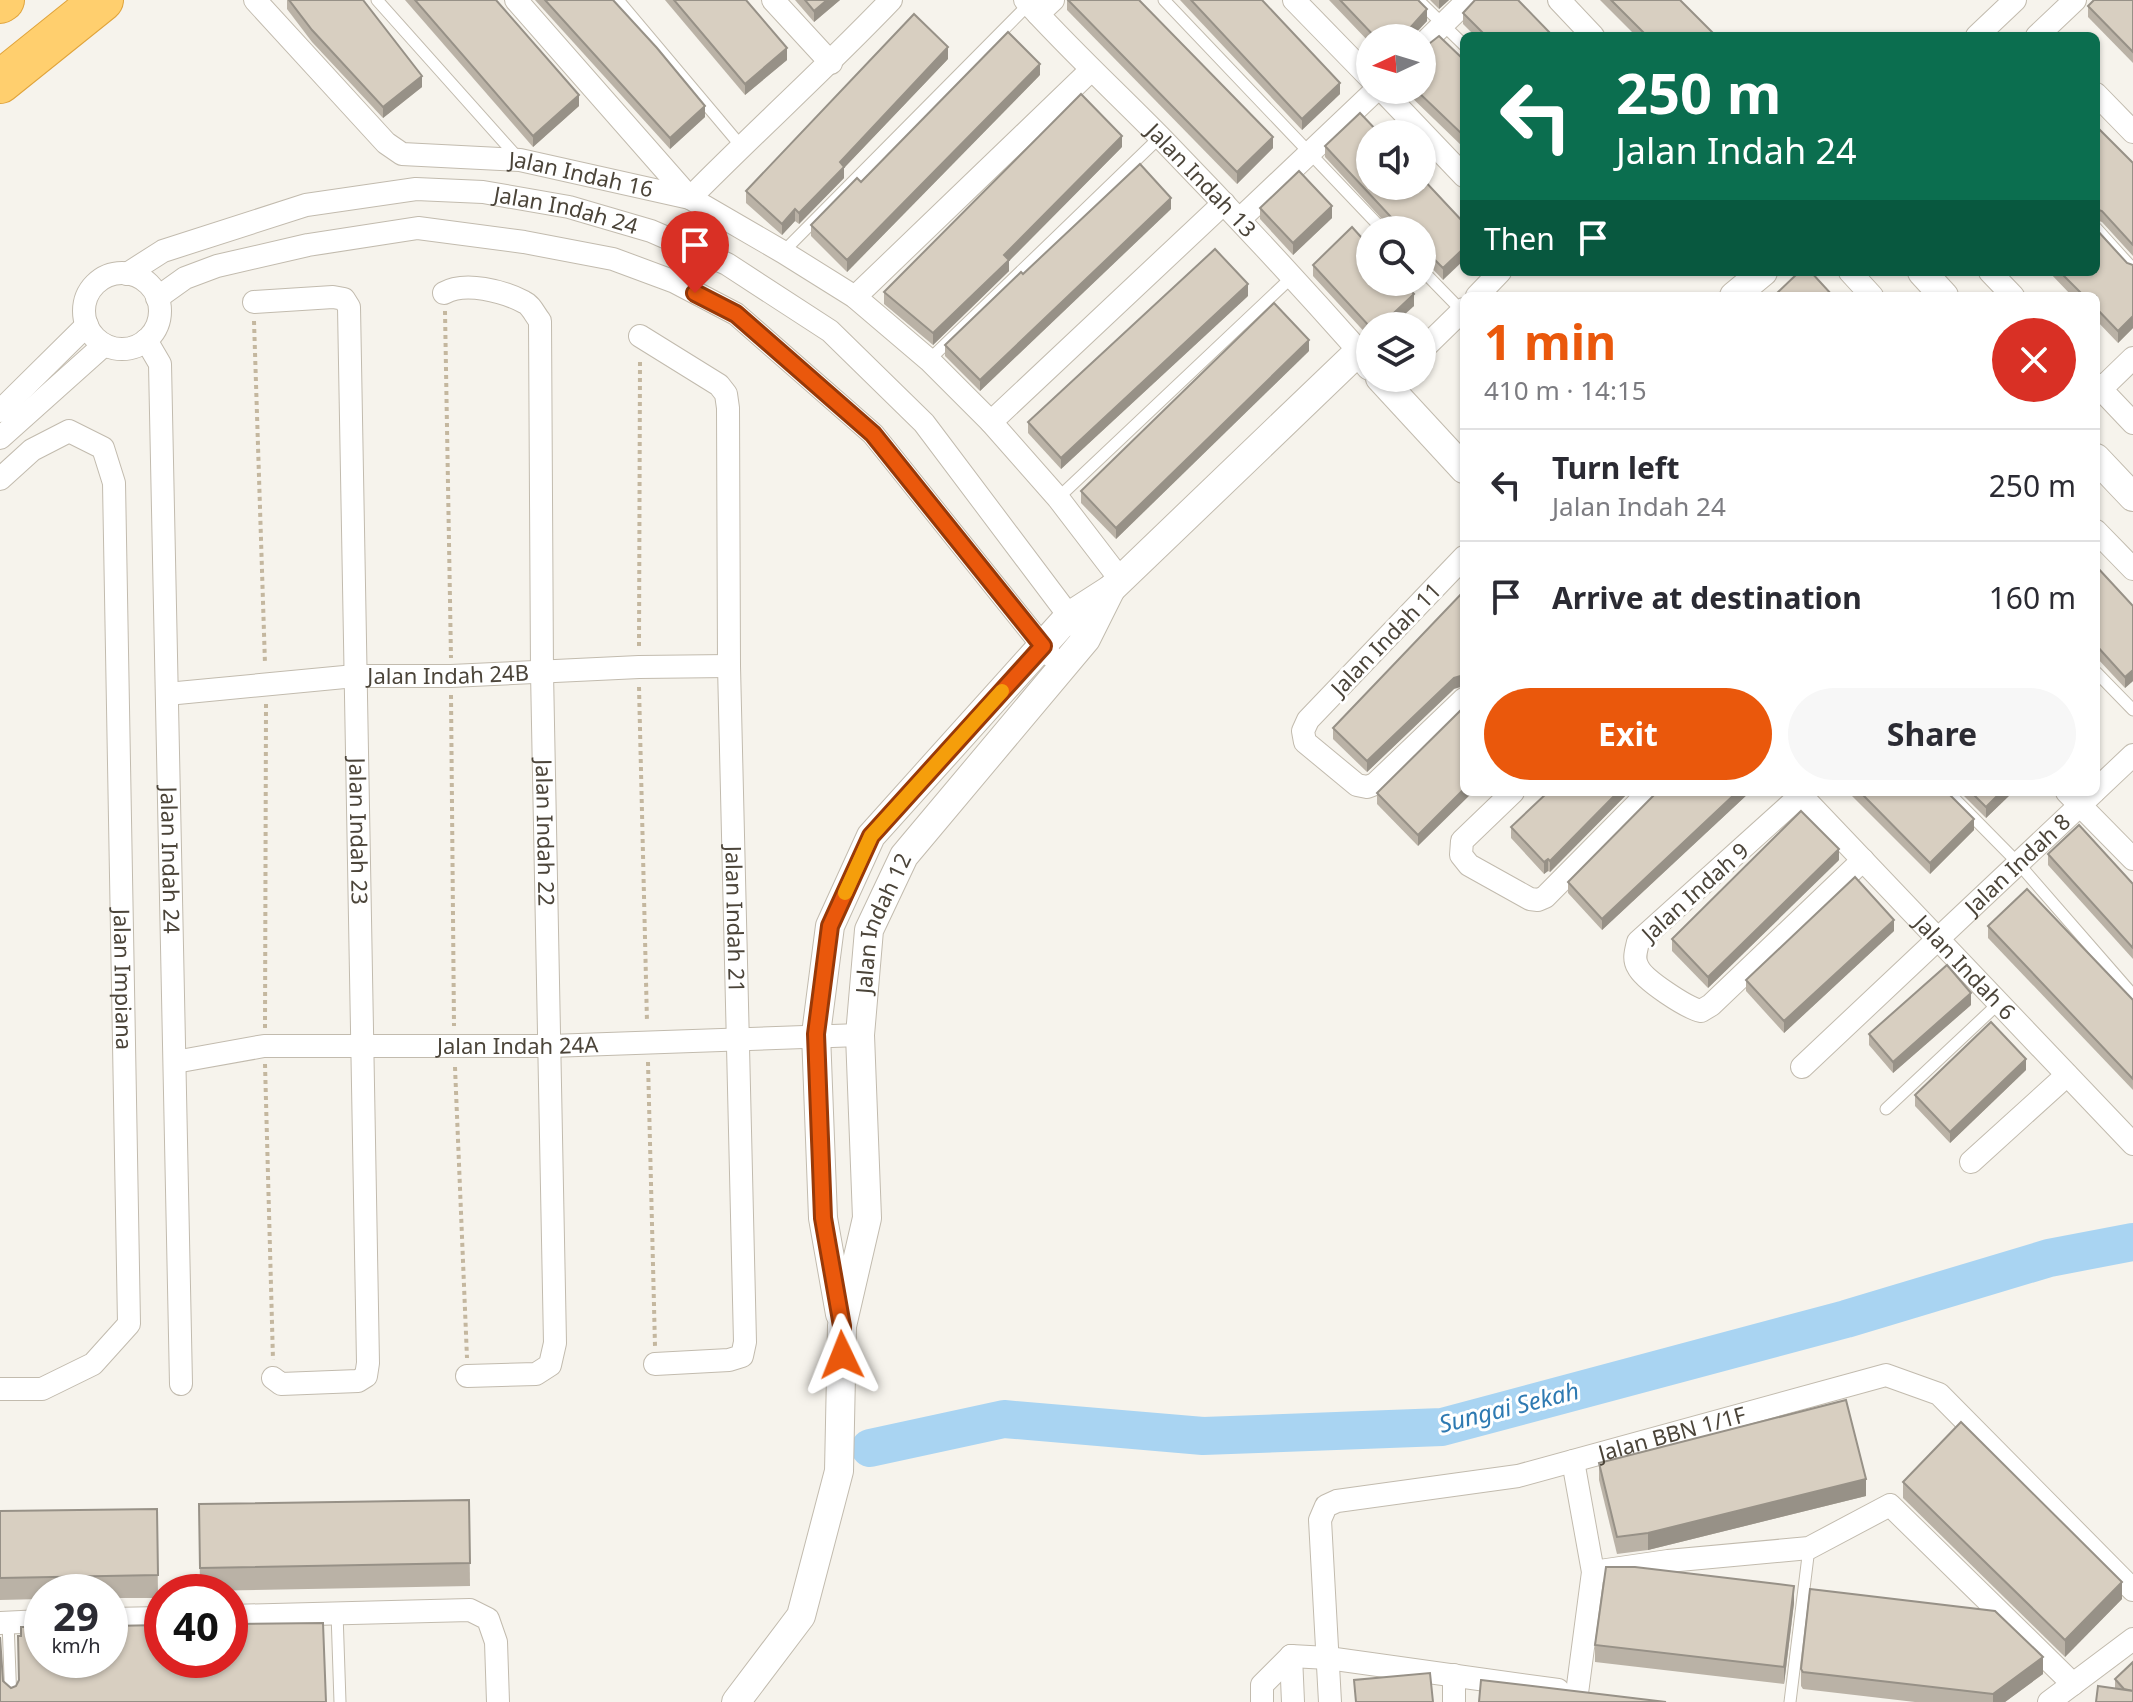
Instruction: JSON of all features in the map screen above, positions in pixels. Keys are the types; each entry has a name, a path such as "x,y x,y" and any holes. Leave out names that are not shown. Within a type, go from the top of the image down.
{"highway":[{"path":"0,82 102,0"}],"street":[{"name":"Jalan Indah 16","path":"255,0 386,143 402,154 520,160 690,198"},
{"path":"516,0 690,198 855,297 929,360 991,422 1058,498 1115,584"},
{"path":"773,0 831,63"},
{"path":"690,198 831,63 891,0"},
{"path":"1294,0 1356,64"},
{"path":"1436,32 1468,0"},
{"path":"1559,0 1589,32"},
{"path":"1981,32 2015,0"},
{"path":"2042,32 2075,0"},
{"name":"Jalan Indah 13","path":"1036,5 1090,71 1232,211 1356,348"},
{"path":"855,297 1090,71"},
{"path":"2100,98 2133,132"},
{"path":"991,422 1232,211 1310,154 1364,104"},
{"path":"1393,104 1460,172"},
{"name":"Jalan Indah 24","path":"127,274 163,251 306,205 416,189 483,192 555,205 651,231 727,264 830,331 924,423 1086,639"},
{"name":"Jalan Indah 24","path":"157,298 185,278 217,266 308,245 418,228 524,242 613,259 675,282 736,314 873,434 1061,669"},
{"path":"127,274 145,282 157,298 159,319 146,340 128,348 104,345 87,325 84,314 89,293 105,277 127,274"},
{"path":"1480,292 1496,276"},
{"path":"1740,292 1758,276"},
{"path":"1854,276 1868,292"},
{"path":"1926,276 1940,292"},
{"path":"1994,276 2009,292"},
{"name":"Jalan Indah 22","path":"444,293 454,287 472,286 527,303 540,321 542,672 555,1343 550,1365 536,1374 467,1376"},
{"name":"Jalan Indah 23","path":"254,302 333,297 344,299 349,307 368,1363 366,1376 358,1381 281,1384 273,1378"},
{"path":"1436,336 1460,312"},
{"path":"0,411 87,325"},
{"name":"Jalan Indah 21","path":"640,336 719,385 726,394 728,408 729,666 745,1342 742,1356 729,1360 655,1364"},
{"name":"Jalan Indah 24","path":"146,340 160,364 181,1384"},
{"path":"0,438 104,345"},
{"path":"2100,384 2133,358"},
{"path":"2100,388 2133,423"},
{"name":"Jalan Indah 12","path":"736,1702 801,1616 839,1471 842,1326 823,1218 816,1034 830,926 871,836 1069,616 1115,584 1356,389"},
{"path":"1395,392 1460,465"},
{"name":"Jalan Impiana","path":"0,479 32,450 69,431 103,448 114,483 129,1324 93,1364 42,1389 0,1389"},
{"path":"2100,462 2133,497"},
{"path":"2100,535 2133,569"},
{"name":"Jalan Indah 11","path":"1460,561 1308,720 1303,731 1305,742 1357,785 1367,787 1375,784 1460,703"},
{"name":"Jalan Indah 12","path":"842,1326 867,1218 860,1035 869,930 904,856 1086,639 1115,584"},
{"name":"Jalan Indah 24B","path":"167,694 355,676 451,676 729,666"},
{"name":"Jalan Indah 8","path":"2100,782 2133,755"},
{"path":"1509,796 1462,841 1461,855 1469,865 1530,899 1538,900 1545,897 1645,796"},
{"name":"Jalan Indah 9","path":"1798,796 1638,942 1635,958 1639,970 1690,1009 1701,1011 1711,1005 1863,860"},
{"name":"Jalan Indah 6","path":"1802,796 2133,1144"},
{"name":"Jalan Indah 8","path":"1802,1067 2018,863 2083,796"},
{"path":"2085,796 2133,859"},
{"name":"Jalan Indah 24A","path":"175,1062 264,1046 550,1046 737,1040 816,1034 860,1035"},
{"path":"1971,1162 2067,1075"},
{"name":"Jalan BBN 1/1F","path":"1330,1702 1320,1520 1326,1506 1337,1501 1518,1476 1886,1375 1939,1394 2133,1590"},
{"path":"1262,1702 1262,1685 1291,1656 1328,1658 1584,1694 1593,1572 1573,1461"},
{"path":"1593,1572 1668,1561 1809,1548 1890,1505 2073,1684"},
{"path":"248,1615 470,1610 488,1619 496,1642 498,1702"},
{"path":"4,1622 24,1621"},
{"path":"2049,1702 2133,1639"},
{"path":"1291,1656 1293,1702"},
{"path":"1454,1675 1454,1702"}],"lane":[{"path":"377,0 520,160"},
{"path":"618,0 741,146"},
{"path":"1164,0 1370,216"},
{"path":"1418,0 1460,41"},
{"path":"783,252 1036,5"},
{"path":"929,360 1160,137"},
{"path":"2100,232 2133,269"},
{"path":"1058,498 1293,276"},
{"path":"1436,281 1460,300"},
{"path":"2100,676 2133,710"},
{"path":"1952,796 2018,863 2133,995"},
{"path":"1886,1109 2000,1002"},
{"path":"1790,1702 1809,1548"},
{"path":"337,1613 340,1702"},
{"path":"4,1622 11,1702"}],"path":[{"path":"444,293 451,676"},
{"path":"254,302 266,683 264,1046 273,1378"},
{"path":"640,336 639,667 655,1364"}],"building":[{"path":"289,0 363,0 422,76 383,107 312,30"},
{"path":"415,0 496,0 579,95 533,136"},
{"path":"545,0 613,0 705,106 670,138"},
{"path":"674,0 746,0 787,48 745,84"},
{"path":"805,0 827,0 814,11"},
{"path":"1068,0 1139,0 1273,137 1237,172"},
{"path":"1191,0 1262,0 1340,83 1302,119"},
{"path":"1340,0 1418,0 1427,9 1414,24 1363,24"},
{"path":"1475,0 1518,0 1549,32 1482,32 1463,13"},
{"path":"1611,0 1680,0 1712,32 1643,32"},
{"path":"2094,0 2133,0 2133,52 2088,6"},
{"path":"914,14 948,47 840,162 844,167 799,213 795,209 782,224 746,191"},
{"path":"1008,32 1040,64 847,260 811,225 857,178 861,182"},
{"path":"1439,36 1460,56 1460,132 1431,104 1436,104 1436,38"},
{"path":"1081,94 1122,136 1004,255 1009,260 933,333 884,292"},
{"path":"1360,113 1367,120 1356,120 1356,179 1325,146"},
{"path":"2100,130 2133,163 2133,245 2102,211"},
{"path":"1140,164 1171,198 980,380 945,345"},
{"path":"1299,171 1332,206 1293,243 1260,208"},
{"path":"1436,193 1460,219 1460,252 1443,268 1436,261 1436,216 1390,216 1375,200 1436,200"},
{"path":"1352,227 1356,231 1356,296 1412,296 1395,312 1356,312 1313,265"},
{"path":"2100,233 2127,263 2133,265 2133,316 2118,331 2100,312 2100,292 2080,292 2064,276 2100,276"},
{"path":"1215,249 1248,284 1061,458 1028,422"},
{"path":"1795,276 1815,276 1829,292 1778,292"},
{"path":"1274,303 1309,340 1116,528 1081,491"},
{"path":"2100,570 2133,606 2133,670 2125,677 2100,649"},
{"path":"1460,595 1460,676 1454,678 1367,761 1333,728"},
{"path":"1460,711 1460,793 1418,835 1377,793"},
{"path":"1544,796 1614,796 1550,861 1544,862 1511,827"},
{"path":"1653,796 1733,796 1602,919 1568,882"},
{"path":"1864,796 1951,796 1974,819 1930,863"},
{"path":"1975,796 1997,796 1986,807"},
{"path":"1801,811 1839,849 1708,977 1672,939"},
{"path":"2079,825 2133,884 2133,948 2048,854"},
{"path":"1855,877 1894,920 1784,1021 1746,980"},
{"path":"2027,889 2133,1000 2133,1079 1988,926"},
{"path":"1947,965 1971,993 1893,1062 1869,1034"},
{"path":"1991,1022 2026,1059 1950,1132 1915,1095"},
{"path":"1846,1400 1866,1479 1648,1533 1617,1537 1599,1463"},
{"path":"1961,1422 2122,1582 2065,1640 1903,1482"},
{"path":"469,1500 470,1563 200,1568 199,1504"},
{"path":"157,1509 158,1574 24,1574 24,1578 0,1578 0,1511"},
{"path":"1606,1567 1635,1567 1794,1586 1784,1667 1595,1645"},
{"path":"1810,1589 1995,1611 2043,1657 1993,1694 1803,1672"},
{"path":"323,1623 326,1702 0,1702 0,1637 3,1681 11,1688 19,1680 18,1636 21,1636 21,1627 24,1627 24,1678 128,1678 128,1626 144,1625 144,1678 248,1678 248,1624"},
{"path":"2133,1662 2133,1691 2124,1689 2115,1679"},
{"path":"1430,1673 1433,1702 1356,1702 1354,1680"},
{"path":"1481,1680 1666,1702 1479,1702"},
{"path":"2098,1686 2133,1691 2133,1702 2096,1702"}],"waterway":[{"name":"Sungai Sekah","path":"870,1448 1004,1419 1203,1436 1442,1427 1846,1319 2049,1258 2133,1242"}],"slow traffic":[{"path":"845,893 871,836 1002,691"}],"route":[{"path":"695,293 736,314 873,434 1043,646 871,836 830,926 816,1034 823,1218 842,1326 842,1355"}]}
